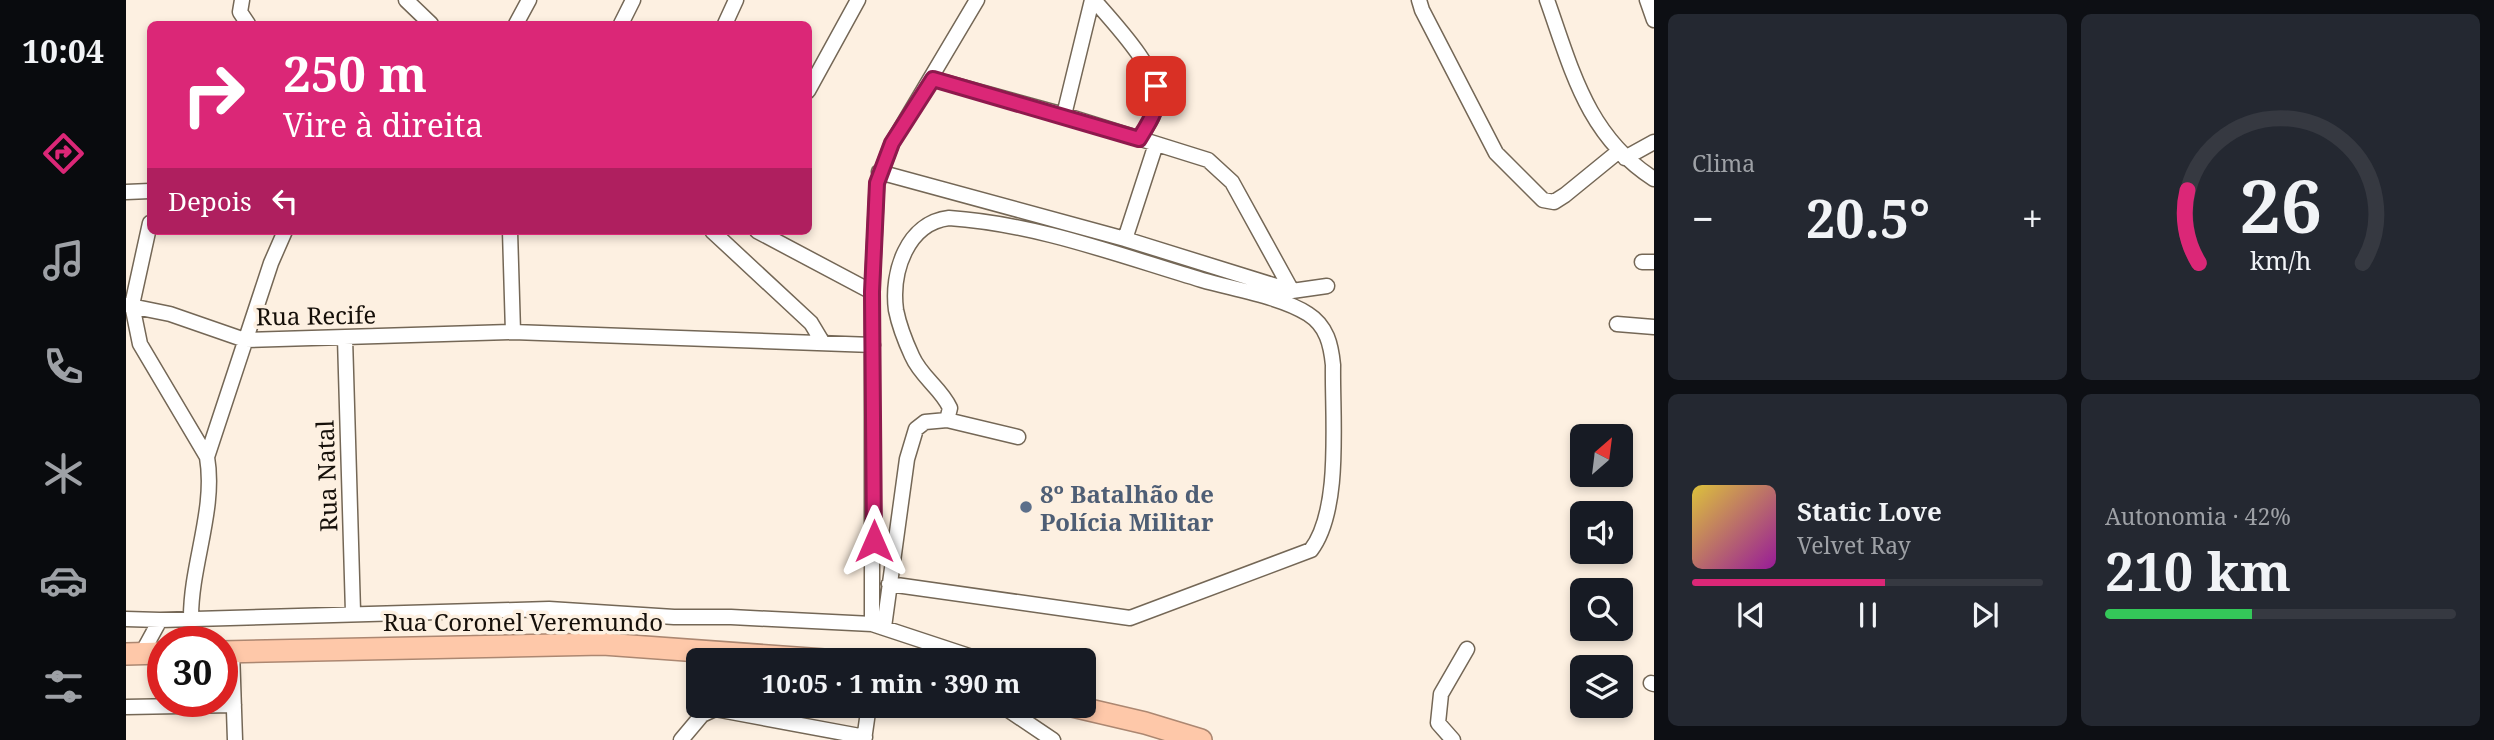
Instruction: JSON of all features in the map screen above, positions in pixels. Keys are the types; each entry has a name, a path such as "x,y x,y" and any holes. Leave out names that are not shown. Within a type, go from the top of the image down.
{"highway":[{"name":"Rua Coronel Veremundo","path":"238,651 603,644 686,650"},
{"path":"1096,712 1201,740"}],"street":[{"path":"242,0 240,12 246,21"},
{"path":"406,0 421,21"},
{"path":"518,21 529,0"},
{"path":"622,21 633,0"},
{"path":"726,21 736,0"},
{"path":"812,84 858,0"},
{"path":"878,625 872,292 879,172 892,143 933,79 977,0"},
{"path":"1064,115 1093,0"},
{"path":"1093,0 1144,64 1156,86 1158,97 1154,115 1139,139"},
{"path":"1419,0 1496,153 1543,200 1554,202 1622,155 1654,142"},
{"path":"1546,0 1586,106 1622,155 1654,179"},
{"path":"1647,0 1654,20"},
{"path":"933,79 1064,115 1208,160 1232,182 1292,291"},
{"path":"1125,239 1156,144"},
{"path":"879,172 1125,239 1292,291 1327,286"},
{"path":"126,192 147,191"},
{"path":"889,584 1130,618 1311,550 1328,517 1333,365 1331,345 1322,326 1307,314 1268,299 1032,229 949,218 928,224 916,231 908,243 897,282 897,310 912,356 924,378 950,408 947,420"},
{"path":"147,235 129,305 140,344 207,457"},
{"path":"191,617 191,589 209,482 207,457 245,340 284,235"},
{"path":"510,235 513,332"},
{"path":"716,235 811,323 823,343"},
{"path":"765,235 872,292"},
{"name":"Rua Recife","path":"129,305 245,340 513,332 873,345"},
{"path":"1617,324 1654,327"},
{"name":"Rua Natal","path":"345,338 353,612"},
{"path":"126,353 140,344"},
{"path":"878,625 889,584 911,441 925,422 947,420 1018,437"},
{"path":"126,619 548,609 878,625 946,648"},
{"path":"144,653 160,620"},
{"path":"1452,740 1438,723 1441,694 1467,649"},
{"path":"126,707 147,707"},
{"path":"681,740 702,715 715,709 864,738 867,718"},
{"path":"234,717 235,740"},
{"path":"1021,718 1053,740"}],"place":[{"name":"8º Batalhão de Polícia Militar","path":"1026,507"}],"route":[{"path":"874,541 873,265 877,183 892,143 933,79 1139,139 1154,115 1158,97 1156,86"}]}
